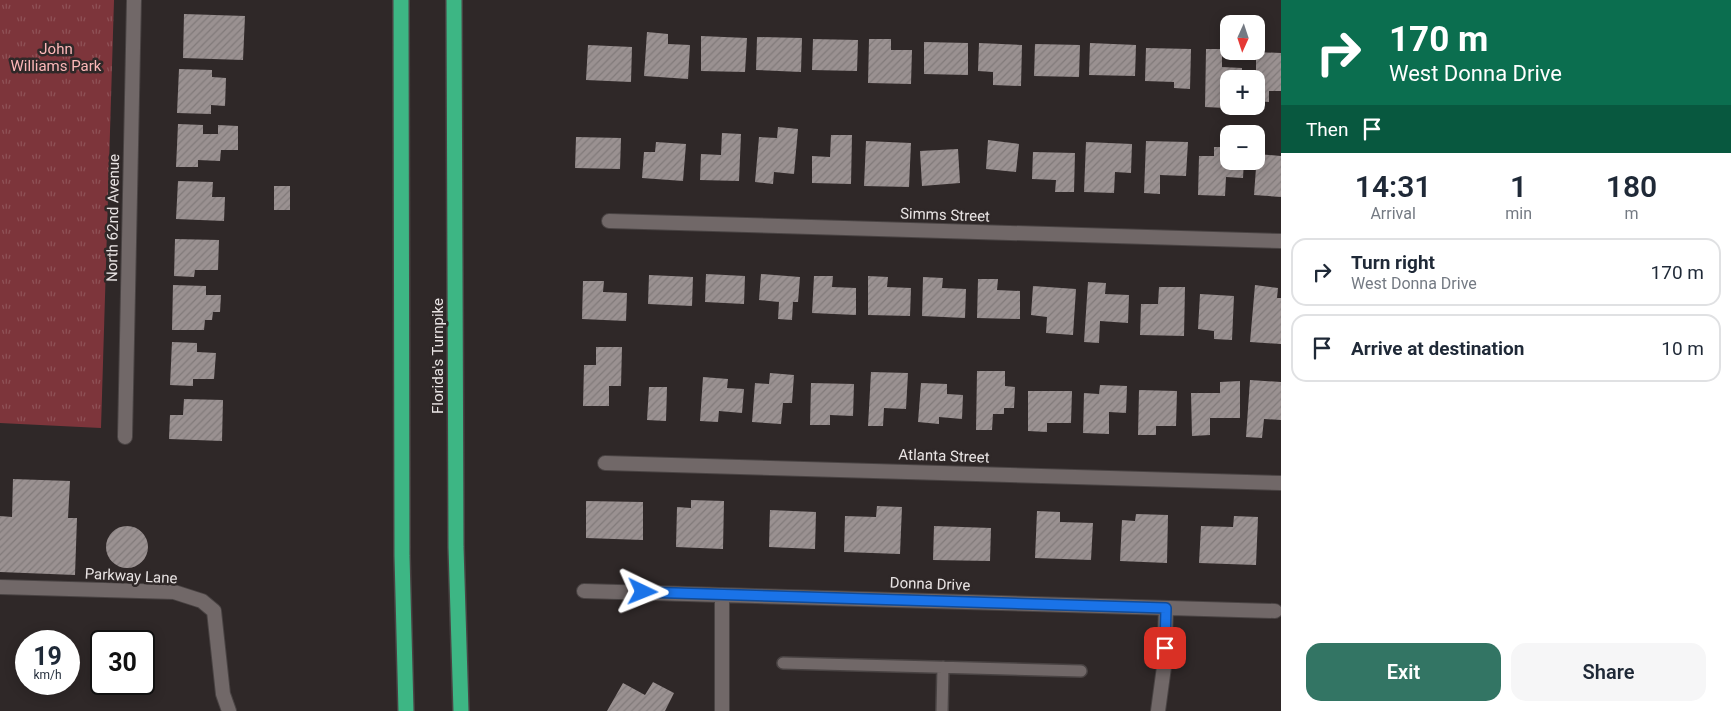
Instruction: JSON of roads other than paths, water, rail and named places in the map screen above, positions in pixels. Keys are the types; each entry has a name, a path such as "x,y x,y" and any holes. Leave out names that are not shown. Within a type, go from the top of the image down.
{"highway":[{"path":"401,0 402,556 406,711"},
{"name":"Florida's Turnpike","path":"454,0 456,537 461,711"}],"street":[{"name":"North 62nd Avenue","path":"124,437 134,0"},
{"name":"Simms Street","path":"609,221 1281,241"},
{"name":"Atlanta Street","path":"605,463 1281,483"},
{"name":"Parkway Lane","path":"0,587 174,592 202,601 214,611 223,694 229,711"},
{"name":"Donna Drive","path":"584,591 1276,611"},
{"path":"722,595 722,711"},
{"path":"1158,711 1164,667 1166,608"}],"lane":[{"path":"783,663 1080,671"},
{"path":"942,711 943,667"}],"park label":[{"name":"John Williams Park","path":"56,58"}]}
